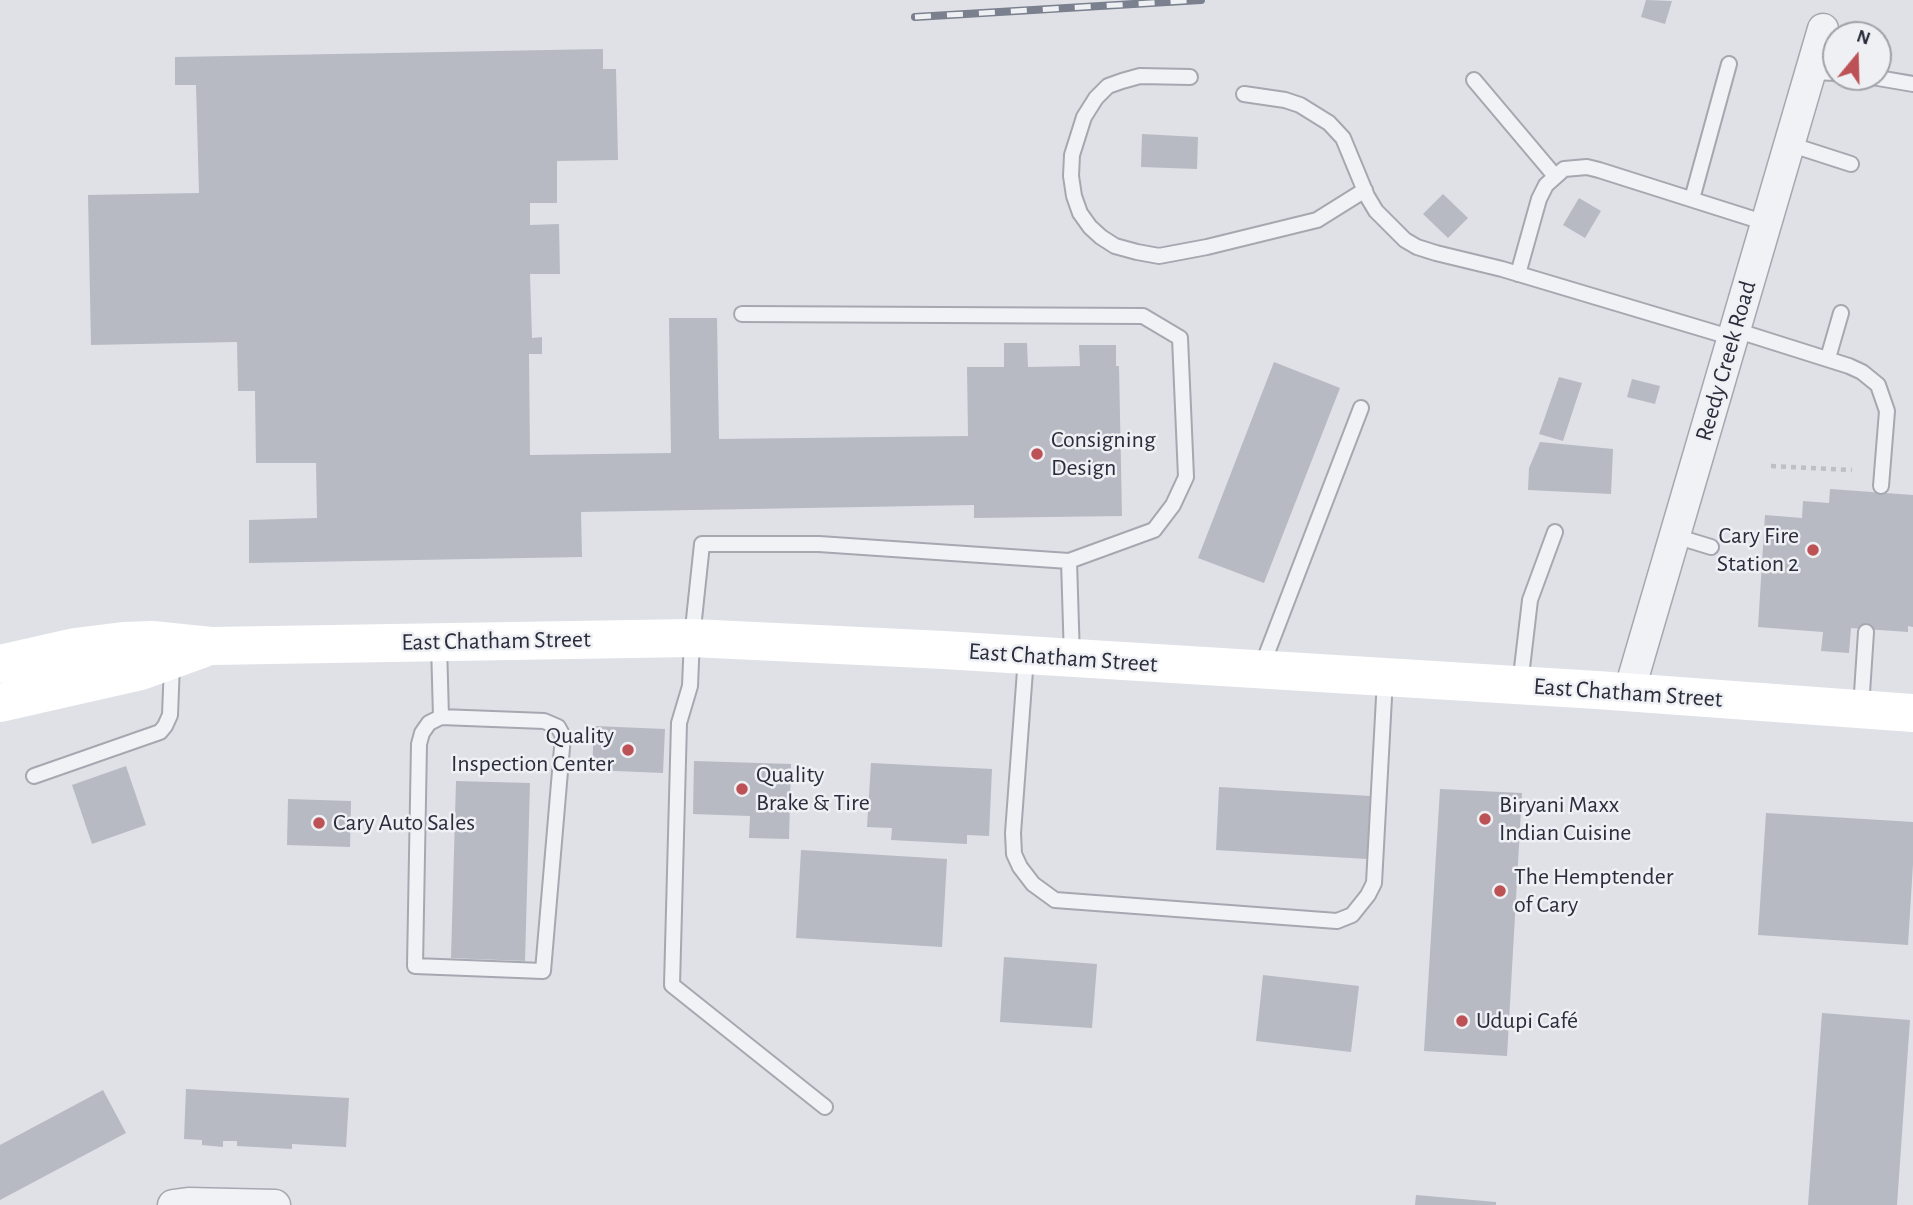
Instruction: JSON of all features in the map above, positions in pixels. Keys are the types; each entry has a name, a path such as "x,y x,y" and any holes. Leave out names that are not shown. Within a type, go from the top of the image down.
{"main road":[{"name":"East Chatham Street","path":"0,664 75,647 122,640 152,639 211,646 692,638 1026,655 1629,692 1913,713"},
{"name":"East Chatham Street","path":"0,703 141,671 211,646"}],"street":[{"name":"Reedy Creek Road","path":"1629,692 1789,144 1822,74"},
{"path":"173,1205 275,1205"}],"lane":[{"path":"1692,199 1729,64"},
{"path":"1190,77 1140,76 1122,80 1108,86 1096,98 1084,117 1072,155 1071,176 1080,213 1101,237 1115,246 1159,256 1317,220 1365,190"},
{"path":"1474,80 1555,176"},
{"path":"1892,80 1913,84"},
{"path":"1244,93 1293,103 1329,123 1343,138 1376,211 1405,240 1436,253 1828,358 1862,372 1882,392 1887,421 1881,486"},
{"path":"1789,144 1852,164"},
{"path":"1518,274 1539,199 1546,186 1564,169 1587,167 1766,222"},
{"path":"1828,358 1841,313"},
{"path":"742,314 1143,316 1180,338 1186,477 1173,505 1154,530 1069,561 819,544 702,544 690,686 679,723 672,985 825,1107"},
{"path":"1261,670 1361,408"},
{"path":"1520,686 1530,600 1555,532"},
{"path":"1675,536 1711,547"},
{"path":"1069,561 1073,659"},
{"path":"1861,709 1866,632"},
{"path":"439,642 441,717"},
{"path":"1026,655 1013,833 1014,853 1020,867 1033,884 1055,900 1336,921 1352,915 1374,883 1385,678"},
{"path":"34,776 160,732 166,726 170,715 172,659"},
{"path":"441,717 544,721 558,727 563,736 543,971 415,966 419,744 429,723 441,717"}],"path":[{"path":"1771,466 1852,470"}],"building":[{"path":"1646,0 1672,1 1665,24 1641,17"},
{"path":"603,49 603,69 616,69 618,160 557,161 557,203 530,203 530,225 559,224 560,274 530,274 532,338 542,337 542,354 529,354 530,455 671,453 669,318 717,318 719,439 968,436 967,367 1004,367 1004,343 1027,343 1028,367 1080,366 1079,345 1116,345 1116,366 1119,366 1122,516 974,518 974,505 581,512 582,557 249,563 249,520 317,518 316,463 256,463 255,391 238,391 237,342 91,345 88,195 199,193 196,85 175,85 175,57"},
{"path":"1142,134 1198,137 1197,169 1141,167"},
{"path":"1443,194 1468,218 1448,238 1423,214"},
{"path":"1579,198 1601,211 1585,238 1563,225"},
{"path":"1274,362 1340,388 1264,583 1198,558"},
{"path":"1559,377 1582,383 1563,441 1539,434"},
{"path":"1632,379 1660,386 1655,404 1627,397"},
{"path":"1540,442 1613,449 1611,494 1528,490 1529,468"},
{"path":"1830,489 1913,495 1913,627 1908,626 1908,632 1851,628 1849,653 1821,651 1823,632 1758,627 1765,515 1802,518 1803,501 1829,503"},
{"name":"Quality Inspection Center","path":"594,726 665,729 663,773 592,770"},
{"name":"Quality Brake & Tire","path":"694,761 791,764 789,839 749,838 750,816 693,814"},
{"path":"871,763 992,769 989,836 967,835 967,844 891,840 892,828 867,827"},
{"path":"126,766 146,825 92,844 72,785"},
{"path":"456,781 530,783 525,961 451,958"},
{"path":"1219,787 1370,796 1367,859 1216,850"},
{"path":"1440,789 1522,793 1507,1056 1424,1051"},
{"name":"Cary Auto Sales","path":"288,799 351,801 350,847 287,845"},
{"path":"1766,813 1913,822 1908,945 1758,935"},
{"path":"801,850 947,859 942,947 796,938"},
{"path":"1004,957 1097,964 1092,1028 1000,1022"},
{"path":"1263,975 1359,986 1351,1052 1256,1041"},
{"path":"1822,1013 1910,1020 1897,1205 1808,1205"},
{"path":"186,1089 349,1098 346,1147 292,1144 292,1149 237,1146 237,1141 223,1141 223,1147 202,1145 202,1140 184,1139"},
{"path":"103,1090 126,1133 0,1200 0,1145"},
{"path":"1416,1195 1496,1202 1496,1205 1415,1205"}],"railway":[{"path":"915,17 1201,0"}],"place":[{"name":"Consigning Design","path":"1037,454"},
{"name":"Cary Fire Station 2","path":"1813,550"},
{"name":"Quality Inspection Center","path":"628,750"},
{"name":"Quality Brake & Tire","path":"742,789"},
{"name":"Biryani Maxx Indian Cuisine","path":"1485,819"},
{"name":"Cary Auto Sales","path":"319,823"},
{"name":"The Hemptender of Cary","path":"1500,891"},
{"name":"Udupi Café","path":"1462,1021"}]}
